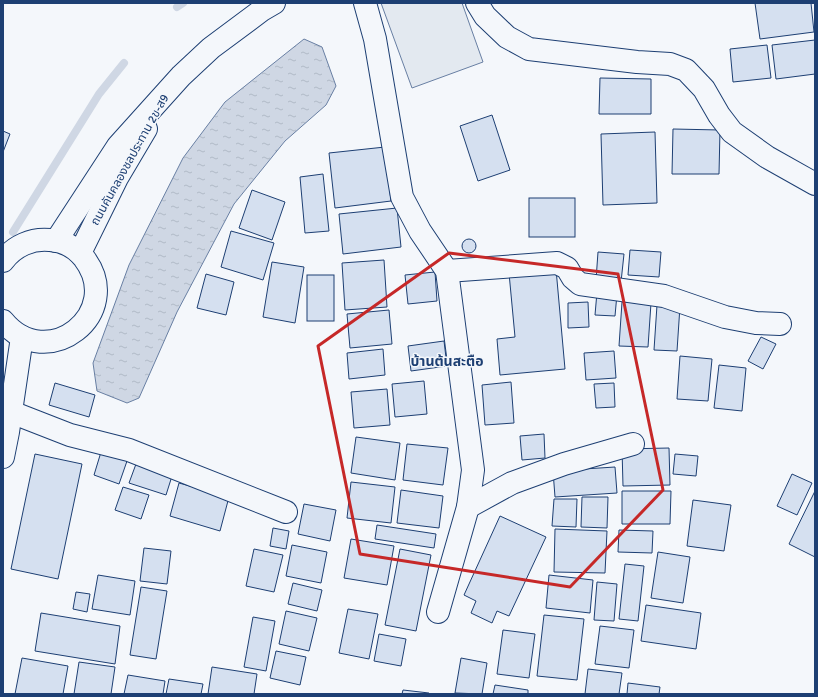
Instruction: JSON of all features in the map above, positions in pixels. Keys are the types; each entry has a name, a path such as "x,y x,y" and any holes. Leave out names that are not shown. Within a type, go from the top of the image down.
{"street":[{"name":"ถนนคันคลองชลประทาน 2ข-ส9","path":"56,241 118,146 170,88 210,48 274,3"},
{"path":"365,3 375,40 402,197 420,231 448,271 473,470 468,507 438,612"},
{"path":"477,3 486,16 507,37 529,49 637,62 670,64 686,70 704,89 719,115 732,132 767,157 815,184"},
{"name":"ถนนคันคลองชลประทาน 2ข-ส9","path":"80,253 118,178 170,88"},
{"path":"3,261 7,255 30,241 43,239 56,241 69,245 80,253 94,276 96,289 90,315 82,326 71,335 59,340 46,342 30,339 9,328 3,321"},
{"path":"448,271 558,263 567,268 573,278 580,284 664,296 726,317 756,323 780,324"},
{"path":"3,457 30,339"},
{"path":"11,419 128,450 286,512"},
{"path":"468,507 512,483 564,464 633,444"}],"highlighted area":[{"path":"449,253 618,274 663,490 570,587 360,554 318,346"}],"shaded area":[{"path":"381,3 462,3 483,62 412,88"}],"water":[{"path":"304,39 322,47 336,86 326,105 285,141 234,204 177,312 139,398 127,403 97,391 93,363 129,265 183,158 225,102"}],"building":[{"path":"755,3 811,3 814,32 760,39"},
{"path":"815,40 815,74 776,79 772,45"},
{"path":"767,45 771,78 733,82 730,49"},
{"path":"600,78 651,79 651,114 599,114"},
{"path":"492,115 510,170 478,181 460,126"},
{"path":"673,129 720,130 719,174 672,174"},
{"path":"3,131 10,134 3,152"},
{"path":"655,132 657,203 603,205 601,134"},
{"path":"385,147 391,201 335,208 329,153"},
{"path":"323,174 329,231 305,233 300,177"},
{"path":"252,190 285,202 272,240 239,228"},
{"path":"529,198 575,198 575,237 529,237"},
{"path":"397,208 401,247 343,254 339,214"},
{"path":"231,231 274,243 263,280 221,267"},
{"path":"469,239 474,241 476,246 474,251 469,253 464,251 462,246 464,241"},
{"path":"630,250 661,252 659,277 628,275"},
{"path":"598,252 624,254 621,282 596,280"},
{"path":"384,260 387,307 345,310 342,263"},
{"path":"272,262 304,267 295,323 263,317"},
{"path":"556,269 565,369 500,375 497,339 515,337 509,273"},
{"path":"435,272 437,301 408,304 405,275"},
{"path":"206,274 234,282 226,315 197,308"},
{"path":"307,275 334,275 334,321 307,321"},
{"path":"597,292 617,294 615,316 595,315"},
{"path":"588,302 589,327 568,328 568,303"},
{"path":"622,302 651,303 648,347 619,346"},
{"path":"657,305 680,306 677,351 654,350"},
{"path":"389,310 392,344 350,348 347,314"},
{"path":"761,337 776,344 763,369 748,361"},
{"path":"444,341 447,366 411,371 408,346"},
{"path":"383,349 385,375 349,379 347,353"},
{"path":"614,351 616,378 586,380 584,353"},
{"path":"680,356 712,359 708,401 677,399"},
{"path":"719,365 746,368 742,411 714,408"},
{"path":"424,381 427,414 395,417 392,384"},
{"path":"511,382 514,423 485,425 482,385"},
{"path":"55,383 95,395 89,417 49,405"},
{"path":"614,383 615,407 596,408 594,384"},
{"path":"387,389 390,425 354,428 351,392"},
{"path":"544,434 545,458 522,460 520,436"},
{"path":"356,437 400,443 395,480 351,473"},
{"path":"407,444 448,448 443,485 403,480"},
{"path":"669,448 670,485 623,486 622,449"},
{"path":"101,452 127,461 119,484 94,475"},
{"path":"35,454 82,464 58,579 11,569"},
{"path":"675,454 698,456 696,476 673,474"},
{"path":"136,464 172,476 166,495 129,483"},
{"path":"615,467 617,493 555,497 553,471"},
{"path":"792,474 812,483 797,515 777,506"},
{"path":"351,482 395,487 391,523 347,518"},
{"path":"179,483 229,497 220,531 170,516"},
{"path":"123,487 149,495 141,519 115,510"},
{"path":"401,490 443,496 439,528 397,523"},
{"path":"622,491 671,491 670,524 622,524"},
{"path":"815,491 815,557 789,544"},
{"path":"582,497 608,497 607,528 581,527"},
{"path":"554,499 577,499 576,527 552,526"},
{"path":"693,500 731,505 724,551 687,546"},
{"path":"304,504 336,510 330,541 298,534"},
{"path":"500,516 546,537 509,616 497,611 492,623 471,613 476,601 464,595"},
{"path":"377,525 436,534 434,548 375,539"},
{"path":"273,528 289,531 286,549 270,546"},
{"path":"555,529 607,531 605,573 554,572"},
{"path":"619,530 653,531 652,553 618,552"},
{"path":"351,539 394,546 387,585 344,578"},
{"path":"292,545 327,552 321,583 286,576"},
{"path":"144,548 171,551 167,584 140,581"},
{"path":"254,549 283,555 274,592 246,586"},
{"path":"400,549 431,555 416,631 385,625"},
{"path":"658,552 690,557 683,603 651,598"},
{"path":"625,564 644,566 638,621 619,619"},
{"path":"98,575 135,581 130,615 92,609"},
{"path":"549,575 593,580 590,613 546,608"},
{"path":"597,582 617,584 614,621 594,620"},
{"path":"293,583 322,590 317,611 288,604"},
{"path":"141,587 167,591 156,659 130,655"},
{"path":"76,592 90,594 87,612 73,609"},
{"path":"646,605 701,613 696,649 641,641"},
{"path":"348,609 378,614 369,659 339,653"},
{"path":"286,611 317,618 309,651 279,644"},
{"path":"41,613 120,626 115,664 35,651"},
{"path":"544,615 584,619 577,680 537,676"},
{"path":"253,617 275,621 266,671 244,667"},
{"path":"600,626 634,630 629,668 595,664"},
{"path":"503,630 535,634 529,678 497,674"},
{"path":"379,634 406,639 401,666 374,661"},
{"path":"276,651 306,657 300,685 270,678"},
{"path":"22,658 68,666 63,694 15,694"},
{"path":"461,658 487,663 482,694 455,693"},
{"path":"79,662 115,667 111,694 74,694"},
{"path":"212,667 257,674 254,694 208,694"},
{"path":"588,669 622,673 619,694 585,694"},
{"path":"128,675 165,681 163,694 124,694"},
{"path":"169,679 203,684 201,694 166,694"},
{"path":"628,683 660,687 659,694 627,694"},
{"path":"495,685 528,690 528,694 493,694"},
{"path":"403,690 429,693 402,694"}],"waterway":[{"path":"177,7 183,3"},
{"path":"13,232 99,94 124,63"}],"district":[{"name":"บ้านต้นสะตือ","path":"447,361"}]}
